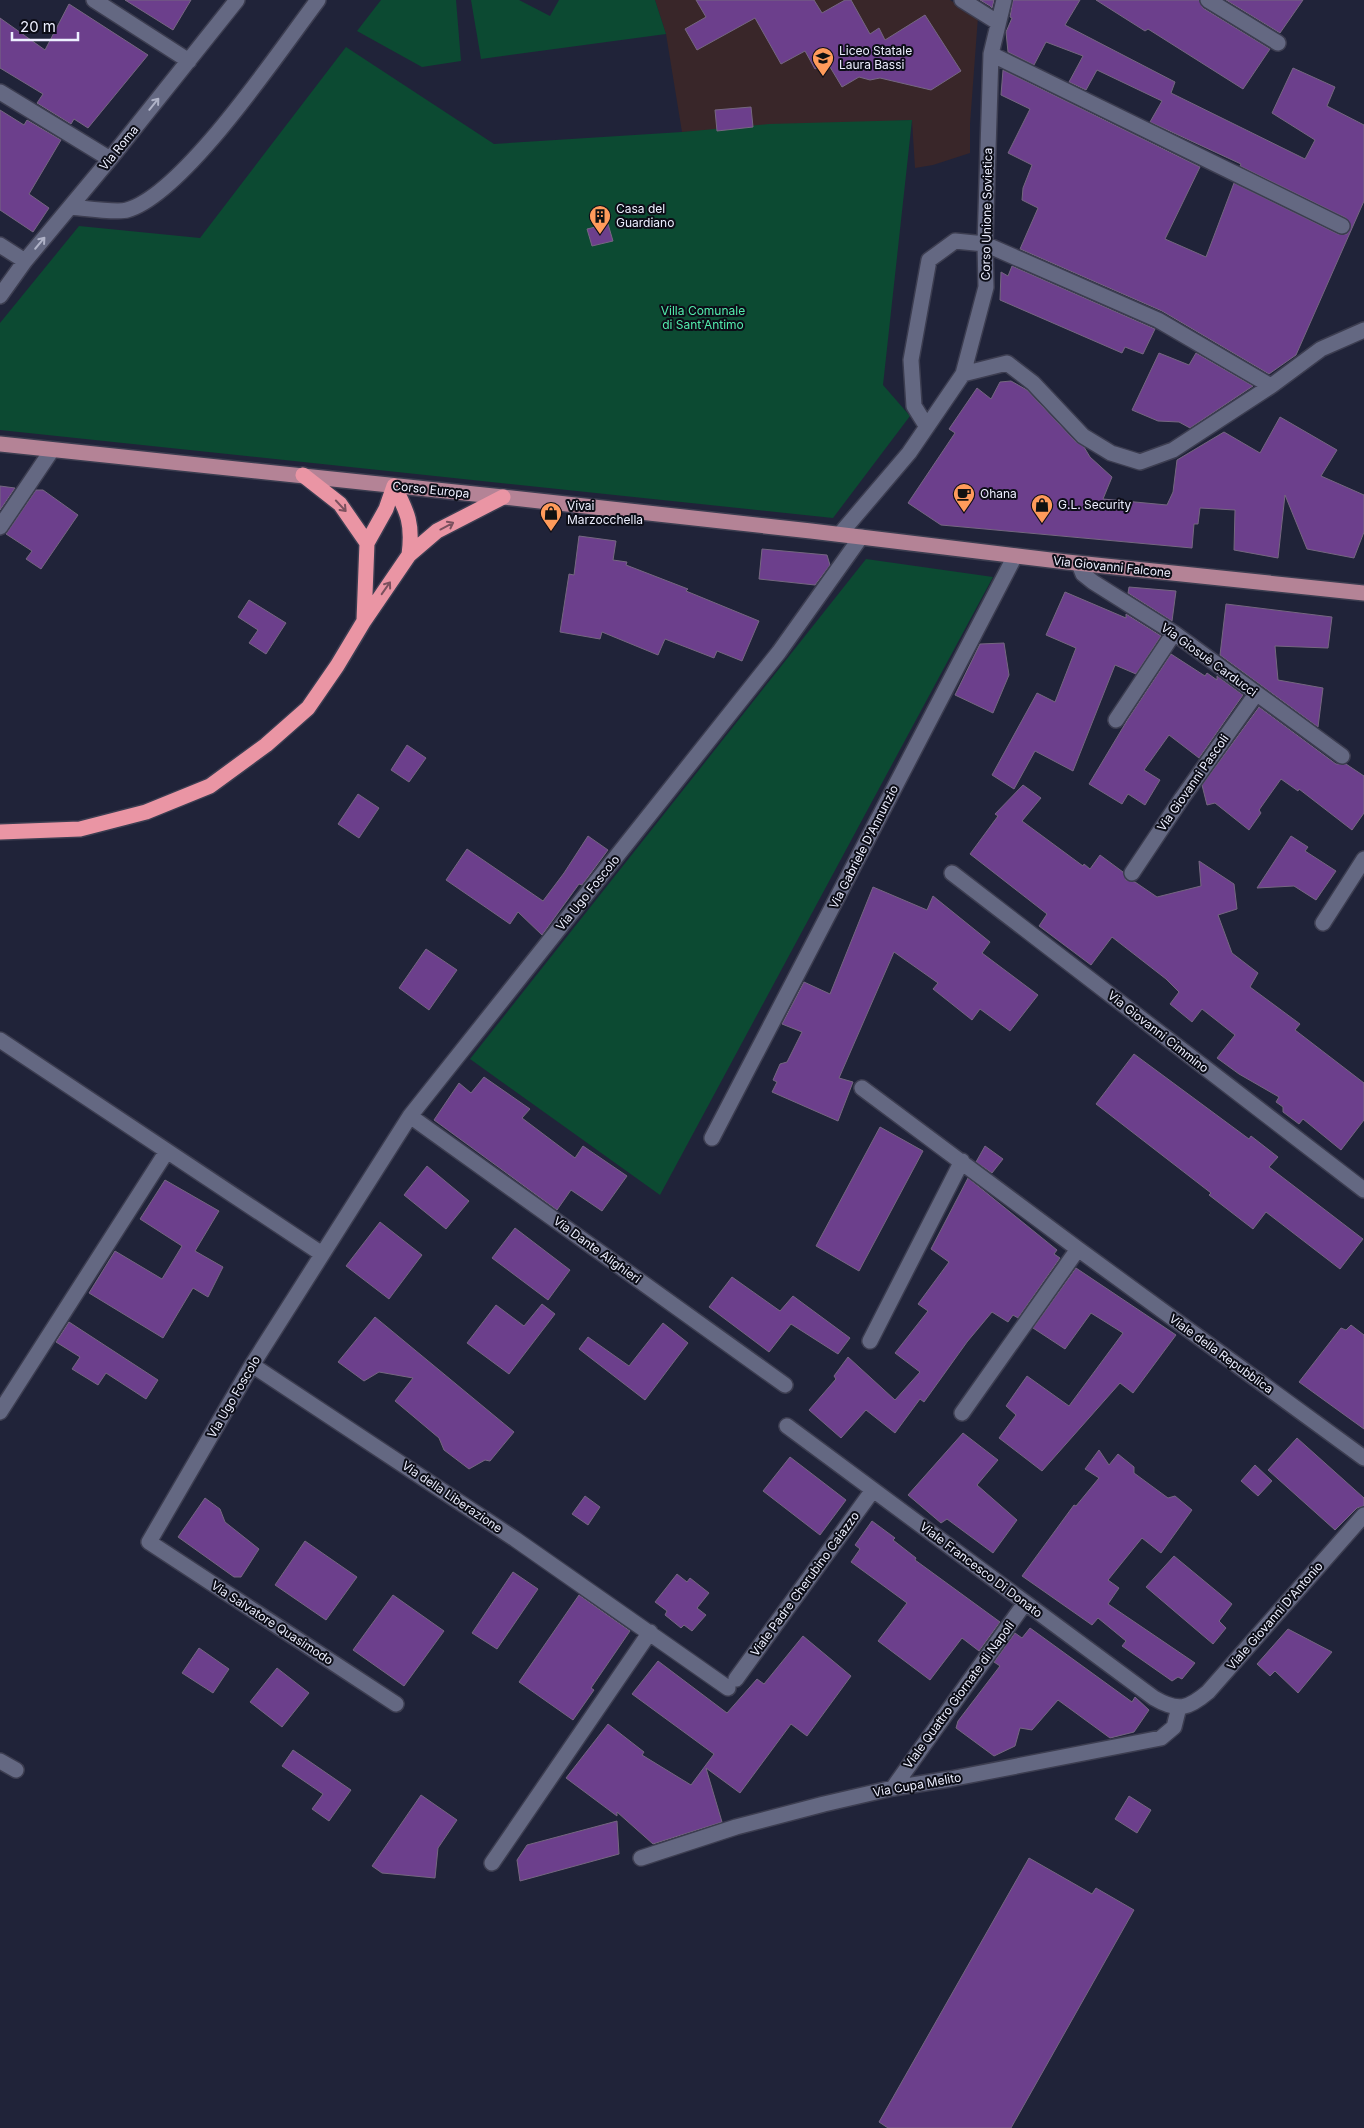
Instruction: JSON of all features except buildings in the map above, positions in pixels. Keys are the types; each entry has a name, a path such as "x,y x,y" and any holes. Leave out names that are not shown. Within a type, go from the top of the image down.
{"highway":[{"path":"304,475 340,504 368,544"},
{"path":"364,621 368,544 386,509 394,486"},
{"path":"394,486 408,512 411,536 409,555"},
{"path":"0,832 80,829 146,812 210,786 266,745 308,708 338,666 364,621 409,555 437,531 503,497"}],"main road":[{"name":"Corso Europa","path":"0,444 304,475 861,537"},
{"name":"Via Giovanni Falcone","path":"861,537 1078,564 1364,593"}],"street":[{"path":"94,0 189,61"},
{"name":"Via Roma","path":"0,296 25,261 110,159 237,0"},
{"path":"70,207 126,211 149,200 184,172 238,107 318,0"},
{"path":"962,0 997,22"},
{"name":"Corso Unione Sovietica","path":"840,534 909,453 963,374 986,287 985,244 991,54 997,22 1004,0"},
{"path":"1208,0 1278,43"},
{"path":"991,54 1342,226"},
{"path":"0,92 110,159"},
{"path":"927,427 914,406 911,360 929,260 955,241 985,244 1158,320 1271,386"},
{"path":"0,245 25,261"},
{"path":"963,374 1007,363 1033,383 1083,436 1111,453 1140,462 1173,450 1271,386 1321,349 1364,330"},
{"path":"0,527 52,450"},
{"name":"Via Ugo Foscolo","path":"149,1542 252,1365 410,1116 779,652 861,537"},
{"name":"Via Gabriele D'Annunzio","path":"712,1138 1015,556"},
{"name":"Via Giosuè Carducci","path":"1078,564 1082,574 1092,582 1174,633 1342,756"},
{"path":"1116,720 1174,633"},
{"name":"Via Giovanni Pascoli","path":"1132,873 1256,694"},
{"path":"1323,923 1364,859"},
{"name":"Via Giovanni Cimmino","path":"952,873 1364,1190"},
{"path":"0,1040 322,1254"},
{"name":"Viale della Repubblica","path":"862,1088 1364,1458"},
{"name":"Via Dante Alighieri","path":"410,1116 784,1385"},
{"path":"0,1412 167,1151"},
{"path":"870,1341 962,1161"},
{"path":"962,1413 1078,1249"},
{"name":"Via della Liberazione","path":"252,1365 507,1534 650,1632 732,1683"},
{"name":"Viale Francesco Di Donato","path":"786,1426 1154,1698 1166,1705 1179,1708"},
{"name":"Viale Padre Cherubino Caiazzo","path":"732,1683 874,1490"},
{"name":"Viale Giovanni D'Antonio","path":"1179,1708 1190,1705 1208,1692 1364,1514"},
{"name":"Via Salvatore Quasimodo","path":"149,1542 396,1704"},
{"name":"Viale Quattro Giornate di Napoli","path":"893,1788 1025,1603"},
{"path":"492,1863 650,1632"},
{"name":"Via Cupa Melito","path":"641,1858 736,1827 893,1788 950,1779 1160,1738 1174,1727 1179,1708"},
{"path":"0,1761 16,1770"}],"shaded area":[{"name":"Liceo Statale Laura Bassi","path":"655,0 950,0 978,17 970,124 970,153 933,165 915,168 912,120 682,132 666,34"}],"green space":[{"path":"381,0 456,0 461,61 422,67 357,31"},
{"path":"471,0 519,0 550,16 559,0 655,0 666,34 481,59"},
{"name":"Villa Comunale di Sant'Antimo","path":"346,47 494,144 682,132 769,124 912,120 883,385 910,416 833,518 0,430 0,323 79,226 200,238"},
{"path":"866,559 993,577 660,1195 470,1059"}],"place":[{"name":"Liceo Statale Laura Bassi","path":"823,77"},
{"name":"Casa del Guardiano","path":"600,235"},
{"name":"Ohana","path":"964,513"},
{"name":"G.L. Security","path":"1042,524"},
{"name":"Vivai Marzocchella","path":"551,532"}]}
